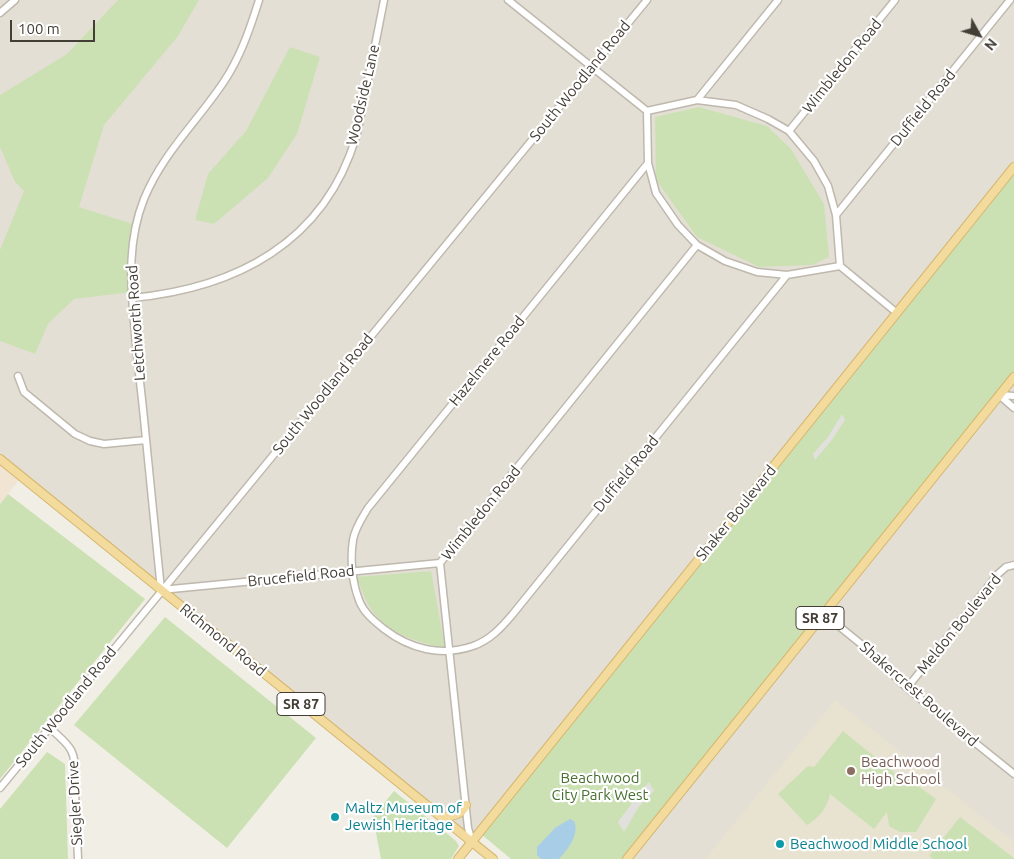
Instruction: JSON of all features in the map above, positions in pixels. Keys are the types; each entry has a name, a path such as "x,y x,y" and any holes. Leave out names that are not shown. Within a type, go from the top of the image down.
{"main road":[{"name":"Shaker Boulevard","path":"458,859 1014,167"},
{"name":"SR 87","path":"627,859 1014,377"},
{"name":"Richmond Road","path":"0,459 493,859"},
{"path":"441,817 458,814 464,810 466,805"}],"street":[{"path":"0,12 15,0"},
{"name":"Letchworth Road","path":"162,590 132,298 130,272 132,245 143,200 155,175 168,153 224,82 243,46 259,0"},
{"name":"Woodside Lane","path":"132,298 172,294 241,272 278,250 312,219 338,182 348,161 356,136 384,0"},
{"path":"508,0 646,110 648,163 656,193 678,225 697,245 725,261 757,272 787,275 840,266"},
{"name":"South Woodland Road","path":"0,788 646,0"},
{"path":"696,100 778,0"},
{"name":"Wimbledon Road","path":"788,131 895,0"},
{"name":"Duffield Road","path":"836,215 1010,0"},
{"path":"646,110 696,100 736,105 768,119 788,131 814,160 828,186 836,215 840,266 897,313"},
{"name":"Hazelmere Road","path":"449,651 425,650 411,646 394,637 373,620 359,601 352,571 353,539 357,527 368,508 648,163"},
{"name":"Wimbledon Road","path":"472,842 468,828 440,563 697,245"},
{"name":"Duffield Road","path":"449,651 474,646 497,632 787,275"},
{"path":"18,376 24,392 74,434 90,441 104,444 146,440"},
{"path":"999,395 1014,396"},
{"path":"999,395 1014,408"},
{"name":"Brucefield Road","path":"162,590 440,563"},
{"name":"Meldon Boulevard","path":"907,688 998,574 1006,567 1014,565"},
{"name":"Shakercrest Boulevard","path":"824,614 861,644 907,688 1014,774"},
{"name":"Siegler Drive","path":"49,728 71,749 75,759 78,859"}],"shaded area":[{"path":"0,0 1014,0 1014,167 472,842 0,459"},
{"path":"1014,377 1014,859 627,859"},
{"path":"842,414 845,420 815,460 813,454 828,437"},
{"path":"0,459 22,476 0,504"},
{"name":"Beachwood High School","path":"835,700 1014,842 1014,859 705,859"},
{"path":"649,782 654,791 638,808 624,832 618,822"}],"green space":[{"path":"118,0 199,0 178,36 104,125 79,207 136,225 132,292 74,299 48,324 35,354 0,341 0,250 24,191 15,182 0,147 0,95 67,54"},
{"path":"290,47 320,57 297,134 268,178 214,224 195,220 208,174 246,131"},
{"path":"699,107 767,126 791,149 824,204 829,257 812,265 759,267 697,237 656,180 655,117"},
{"name":"Beachwood City Park West","path":"1014,167 1014,377 627,859 511,859 481,834"},
{"path":"8,494 145,599 0,779 0,504"},
{"path":"431,571 445,648 414,640 386,625 371,609 356,577"},
{"path":"165,617 316,738 227,848 74,725"},
{"path":"843,731 902,779 904,776 936,799 916,832 900,832 889,826 887,812 874,829 830,794 822,812 807,825 778,794 808,766 814,767"},
{"path":"47,752 65,764 68,859 0,859 0,809"},
{"path":"394,791 456,841 459,846 451,859 381,859 373,817"},
{"path":"960,817 1014,859 933,859 929,856"}],"water":[{"path":"570,819 574,821 575,831 566,851 559,859 541,859 537,855 537,847 555,828"}],"place":[{"name":"Beachwood High School","path":"851,771"},
{"name":"Maltz Museum of Jewish Heritage","path":"335,817"},
{"name":"Beachwood Middle School","path":"780,844"}]}
